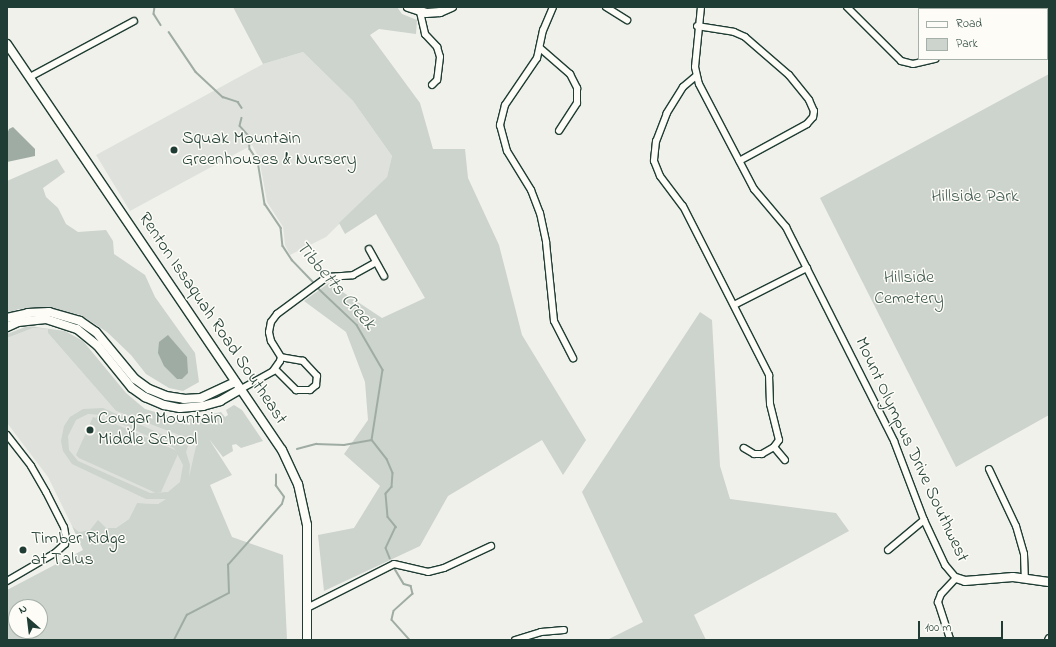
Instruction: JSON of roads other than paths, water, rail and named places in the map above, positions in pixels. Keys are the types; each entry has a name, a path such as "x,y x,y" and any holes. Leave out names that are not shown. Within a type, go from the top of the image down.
{"main road":[{"path":"408,7 420,12 440,12 452,7"},
{"name":"Renton Issaquah Road Southeast","path":"7,44 282,450 298,484 308,532 307,640"},
{"path":"7,318 28,313 49,312 80,321 96,332 135,379 149,389 166,396 184,399 201,398 236,382"},
{"path":"7,327 18,322 46,319 77,329 97,345 132,388 145,397 164,405 180,408 203,406 220,401 241,389"},
{"path":"956,578 965,581 1025,578 1049,582"}],"street":[{"path":"553,7 545,23 540,48 534,64 505,105 501,131 506,151 531,190 540,213 546,242 554,321 574,358"},
{"path":"606,7 627,20"},
{"path":"701,7 697,26 696,76 683,87 667,114 656,142 654,161 660,176 683,206 769,376 770,404 779,436 774,447 759,455 744,448"},
{"path":"847,7 901,61 913,64 931,60"},
{"path":"420,12 425,34 437,47 440,57 438,74 432,85"},
{"path":"30,77 134,21"},
{"path":"697,26 734,32 745,37 789,75 813,107 813,118 807,124 739,161"},
{"path":"540,48 570,74 578,88 577,103 559,131"},
{"name":"Mount Olympus Drive Southwest","path":"696,76 754,189 786,228 807,268 894,441 924,520 945,565 956,578 941,594 938,602 950,640"},
{"path":"369,250 384,276"},
{"path":"275,369 296,390 310,390 316,385 317,376 303,362 281,357 270,336 271,322 276,314 320,282 331,276 353,275 376,262"},
{"path":"734,305 807,268"},
{"path":"241,389 275,369 281,357"},
{"path":"7,435 35,472 64,527 66,538 65,544 55,553 7,582"},
{"path":"774,447 785,460"},
{"path":"989,469 1016,526 1024,554 1025,578"},
{"path":"888,550 924,520"},
{"path":"307,608 394,564 428,572 444,568 491,546"},
{"path":"515,640 541,632 564,630"}],"waterway":[{"name":"Tibbetts Creek","path":"155,7 154,14 161,25"},
{"name":"Tibbetts Creek","path":"169,32 196,72 223,97 238,102 242,108"},
{"name":"Tibbetts Creek","path":"242,118 240,126 249,136 250,149 258,161 265,204 281,228 283,246 292,260 315,284"},
{"name":"Tibbetts Creek","path":"317,287 357,325 383,370 372,440 387,459 393,473 392,487 386,494 388,517 396,527 386,548 390,558"},
{"path":"297,449 316,444 344,445 372,440"},
{"path":"174,640 187,615 229,593 228,565 282,504 284,497 276,486 276,475"},
{"name":"Tibbetts Creek","path":"395,569 404,584 411,586 413,594 394,611 392,620 410,640"}],"place":[{"name":"Squak Mountain Greenhouses & Nursery","path":"174,150"},
{"name":"Cougar Mountain Middle School","path":"90,430"},
{"name":"Timber Ridge at Talus","path":"23,550"}],"park label":[{"name":"Hillside Park","path":"975,197"},
{"name":"Hillside Cemetery","path":"909,289"}]}
